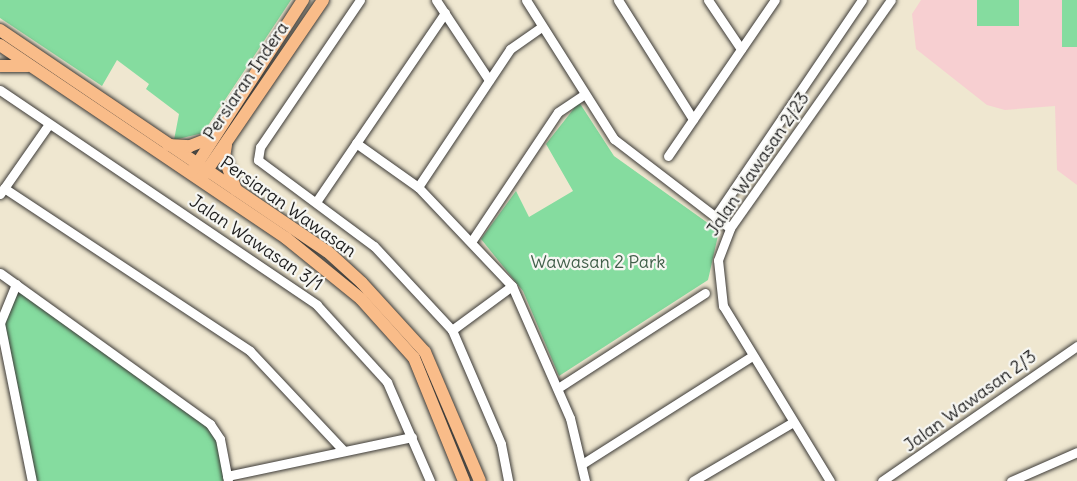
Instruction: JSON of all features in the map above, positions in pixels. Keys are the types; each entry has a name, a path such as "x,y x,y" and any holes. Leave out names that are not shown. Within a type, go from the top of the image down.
{"main road":[{"name":"Persiaran Indera","path":"198,174 215,136 303,0"},
{"name":"Persiaran Indera","path":"198,174 226,144 323,0"},
{"name":"Persiaran Wawasan","path":"0,30 39,55 161,143 198,174 237,192 327,251 400,323 439,379 479,479"},
{"path":"1,45 39,55"},
{"name":"Persiaran Wawasan","path":"1,45 198,174 323,265 414,358 464,481"},
{"path":"0,66 32,67"},
{"path":"161,143 190,146 215,136"},
{"path":"226,144 224,157 237,192"}],"street":[{"path":"360,0 260,147 258,160 374,246 452,330 501,444 508,481"},
{"path":"436,0 489,80"},
{"path":"526,0 585,93 626,152 730,228"},
{"path":"618,0 693,119"},
{"path":"708,0 741,49"},
{"path":"668,156 775,0"},
{"path":"716,217 862,0"},
{"name":"Jalan Wawasan 2/23","path":"830,481 752,356 719,296 718,260 730,228 891,0"},
{"path":"316,202 445,12"},
{"path":"418,187 510,49 542,27"},
{"name":"Jalan Wawasan 3/1","path":"0,90 306,295 387,382 430,481"},
{"path":"471,242 558,112 585,93"},
{"path":"48,124 2,191 250,351 344,451"},
{"path":"356,143 418,187 512,286 558,388 582,464 585,481"},
{"path":"0,273 210,424 227,478 412,437"},
{"path":"16,284 0,323 32,481"},
{"path":"452,330 512,286"},
{"path":"558,388 705,293"},
{"name":"Jalan Wawasan 2/3","path":"882,481 1077,346"},
{"path":"582,464 752,356"},
{"path":"693,481 793,422"},
{"path":"1017,480 1077,452"}],"shaded area":[{"path":"921,0 1077,0 1077,185 1057,170 1055,106 1005,110 987,105 916,49 912,14"}],"green space":[{"path":"0,0 291,0 203,133 174,140 179,114 146,89 149,84 117,60 102,86 0,18"},
{"path":"977,0 1019,0 1019,26 977,26"},
{"path":"1062,0 1077,0 1077,47 1062,47"},
{"name":"Wawasan 2 Park","path":"579,102 614,156 719,231 708,280 559,376 523,291 481,239 516,191 529,217 573,191 546,144"},
{"path":"16,284 216,430 228,481 32,481 2,333"}]}
